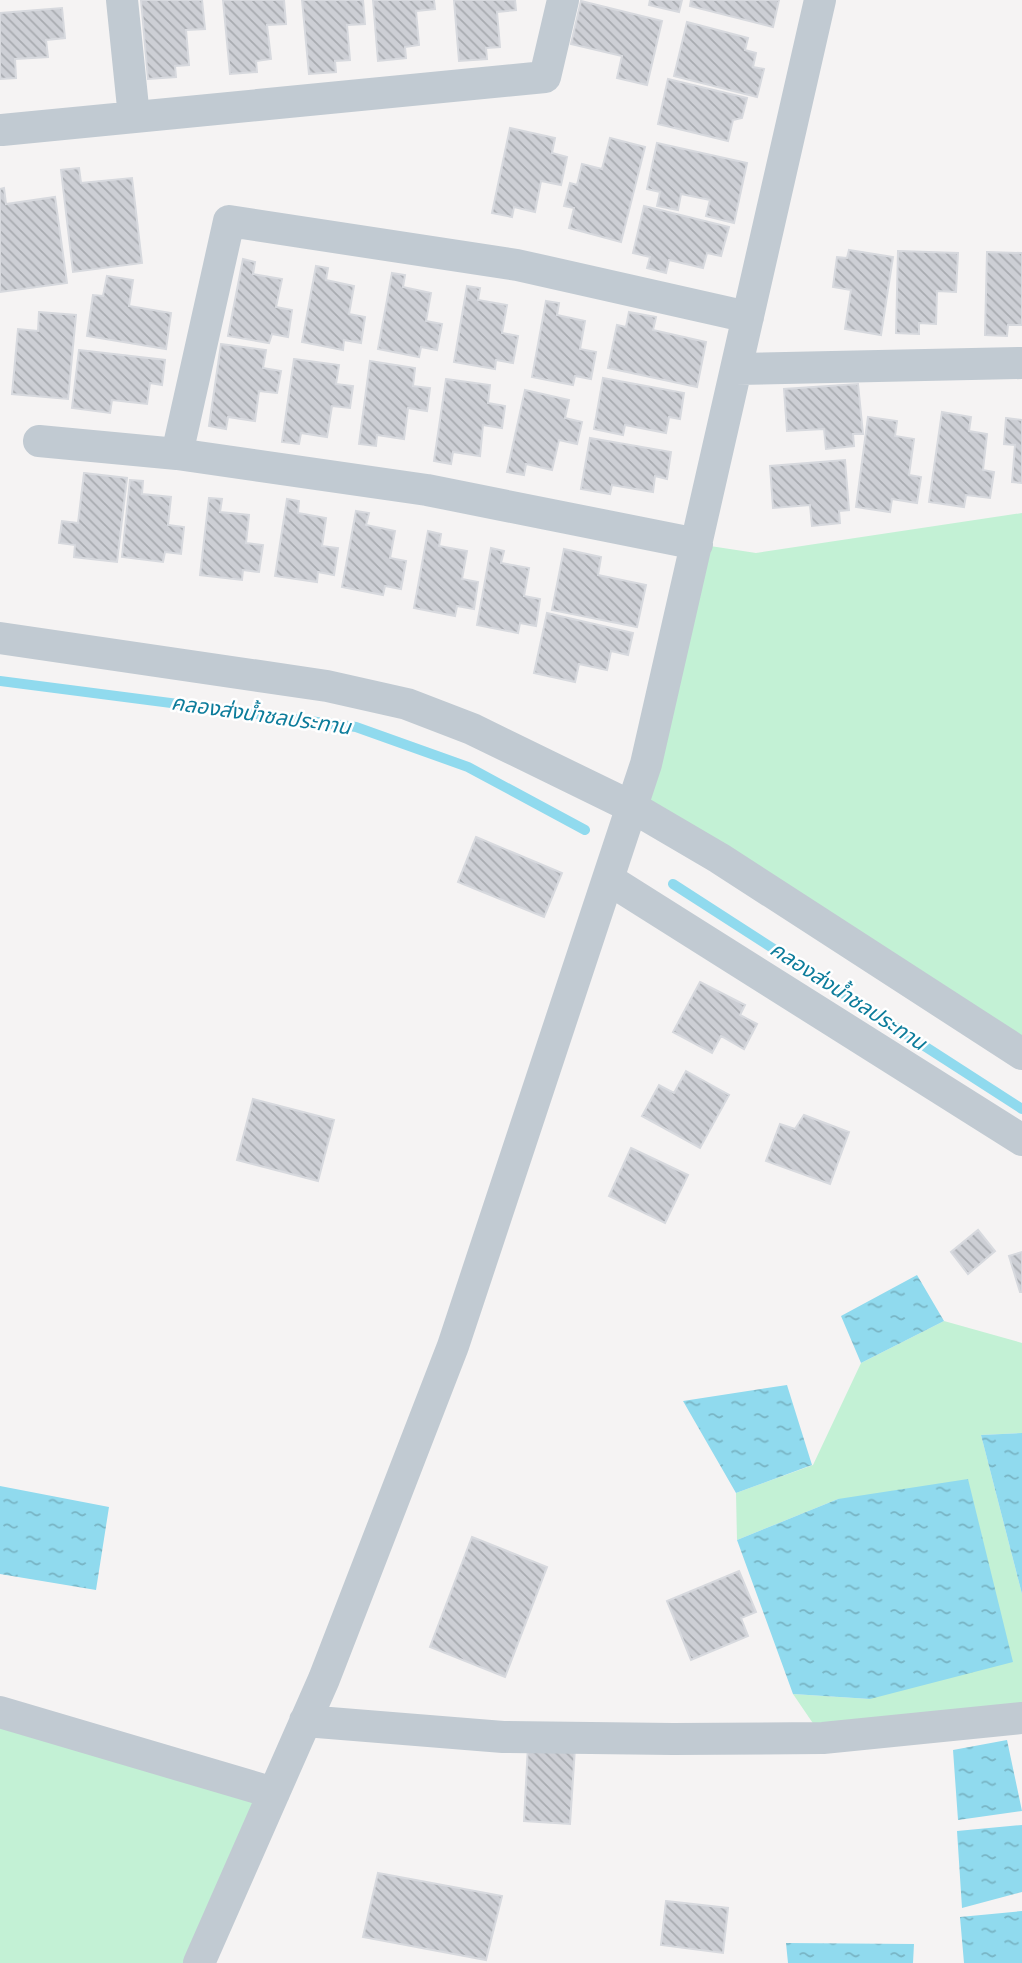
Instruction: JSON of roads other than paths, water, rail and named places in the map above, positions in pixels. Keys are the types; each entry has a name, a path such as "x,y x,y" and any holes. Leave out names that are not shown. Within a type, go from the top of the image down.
{"street":[{"path":"122,0 134,117"},
{"path":"2,130 545,77 563,0"},
{"path":"199,1963 306,1721 371,1563 453,1346 646,764 820,0"},
{"path":"177,454 229,221 517,264 748,317"},
{"path":"736,369 1022,363"},
{"path":"39,441 177,454 427,490 696,544"},
{"path":"0,638 327,686 407,704 472,729 632,807 719,858 1022,1054"},
{"path":"608,879 1022,1140"},
{"path":"0,1712 274,1793"},
{"path":"306,1721 503,1737 686,1739 823,1738 1022,1718"}],"water":[{"path":"917,1275 944,1321 861,1363 841,1316"},
{"path":"787,1385 812,1465 736,1493 683,1401"},
{"path":"1022,1433 1022,1594 981,1435"},
{"path":"968,1479 1013,1662 870,1699 793,1694 737,1540 838,1499"},
{"path":"0,1486 109,1507 96,1590 0,1574"},
{"path":"1007,1740 1022,1811 958,1820 953,1750"},
{"path":"1022,1825 1022,1892 962,1908 957,1831"},
{"path":"1022,1911 1022,1963 964,1963 960,1917"},
{"path":"786,1943 914,1944 913,1963 788,1963"}],"waterway":[{"name":"คลองส่งน้ำชลประทาน","path":"0,681 356,727 468,767 585,830"},
{"name":"คลองส่งน้ำชลประทาน","path":"673,884 1022,1109"}]}
